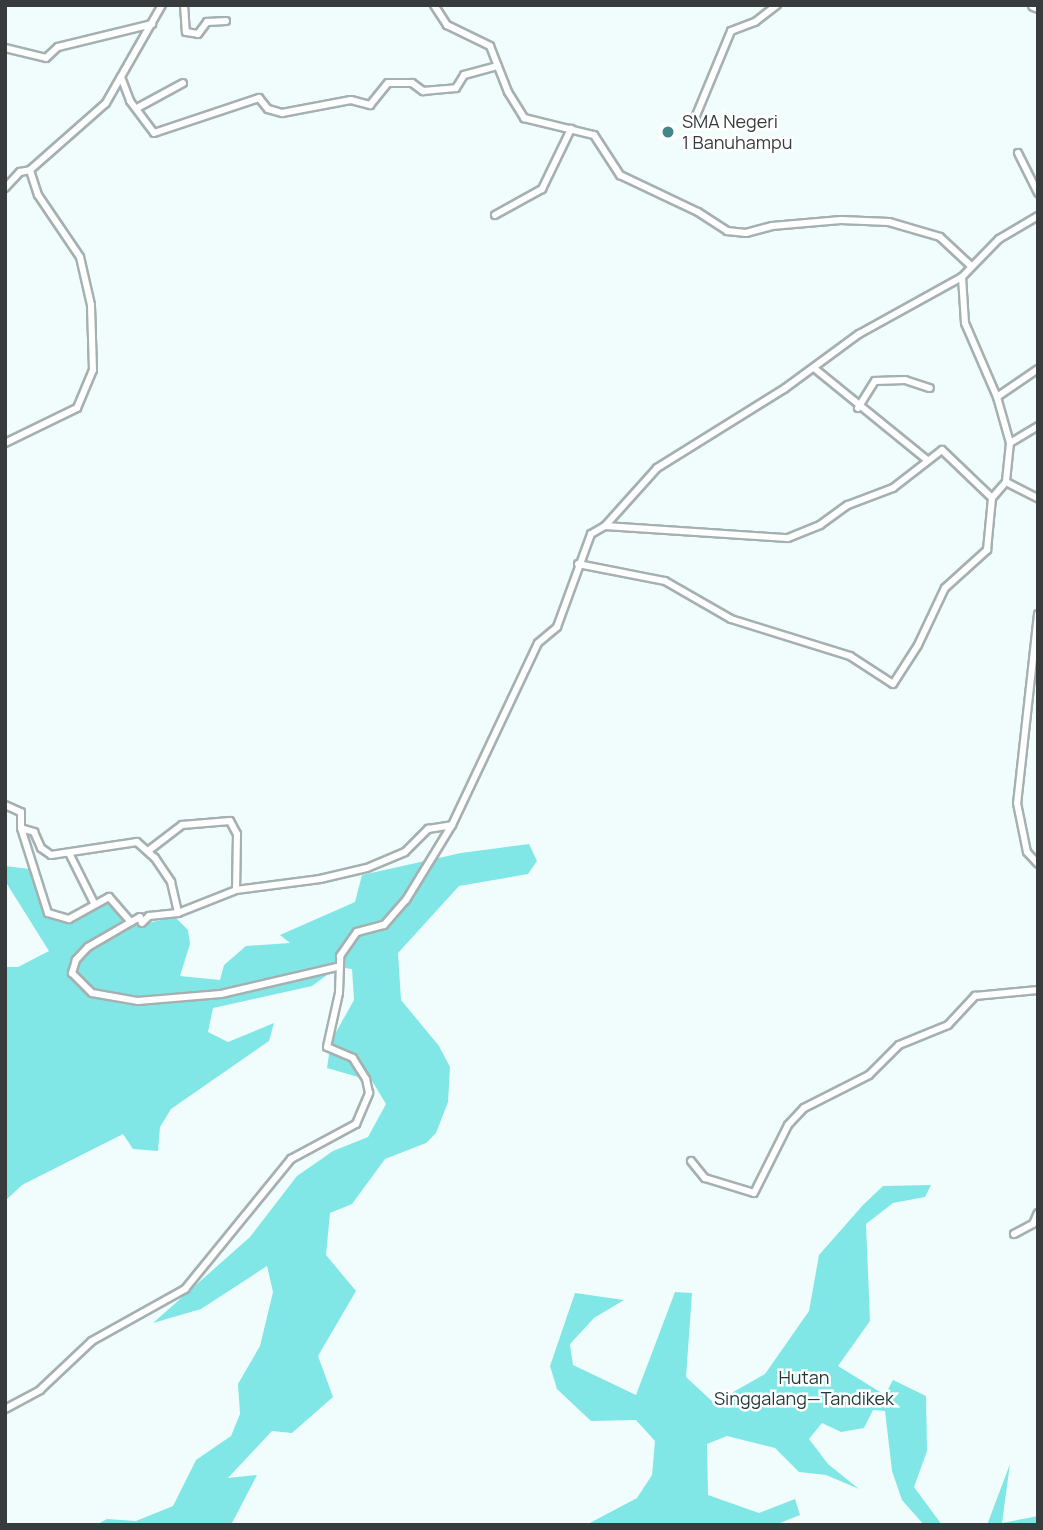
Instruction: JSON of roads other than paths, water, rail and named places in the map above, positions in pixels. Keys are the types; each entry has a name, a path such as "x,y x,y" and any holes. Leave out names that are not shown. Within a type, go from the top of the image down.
{"street":[{"path":"5,188 20,172 30,170 106,103 162,5"},
{"path":"184,5 186,32 198,34 207,22 226,21"},
{"path":"434,5 447,25 485,41 524,118 599,138 620,175 698,212 727,231 746,233 841,220 890,222 940,237 970,265"},
{"path":"695,118 731,31 755,22 777,5"},
{"path":"5,48 46,58 58,47 152,24"},
{"path":"121,77 130,101 139,107 150,129 158,132 259,98 268,109 282,113 351,100 370,105 388,83 412,83 424,91 456,88 464,75 498,66"},
{"path":"139,107 183,83"},
{"path":"495,215 542,189 571,129"},
{"path":"1018,153 1038,192"},
{"path":"5,443 77,408 93,370 91,305 80,257 38,195 30,170"},
{"path":"5,1409 40,1390 92,1342 185,1289 291,1159 356,1124 369,1093 366,1079 353,1058 327,1047 339,993 337,967 344,947 357,932 384,925 407,900 452,825 538,643 557,627 591,534 605,526 657,468 814,368 859,334 962,276 970,265 999,239 1038,216"},
{"path":"578,564 665,581 731,620 850,656 893,684 918,645 945,588 986,550 992,498 1006,482 1010,443 998,397 965,323 962,276"},
{"path":"814,368 858,408 926,459"},
{"path":"998,397 1038,369"},
{"path":"858,408 875,381 905,380 930,388"},
{"path":"1010,443 1038,426"},
{"path":"605,526 788,538 820,525 848,505 893,488 926,459 945,451 992,498"},
{"path":"1006,482 1038,498"},
{"path":"1038,614 1017,803 1027,852 1038,863"},
{"path":"5,805 21,812 21,828 48,912 69,919 109,897 131,922"},
{"path":"148,851 182,825 230,821 237,834 236,890"},
{"path":"337,967 221,994 138,1001 92,993 72,973 76,960 88,947 117,934 131,922 178,913 236,890 320,879 367,868 405,852 428,829 452,825"},
{"path":"21,828 34,832 45,852 69,853 137,842 148,851 171,882 178,913"},
{"path":"69,853 94,904"},
{"path":"691,1161 705,1178 754,1193 788,1125 804,1108 869,1075 899,1045 948,1025 975,996 1038,990"},
{"path":"1014,1234 1033,1224 1038,1213"}],"place":[{"name":"SMA Negeri 1 Banuhampu","path":"668,132"}],"park label":[{"name":"Hutan Singgalang—Tandikek","path":"804,1388"}]}
